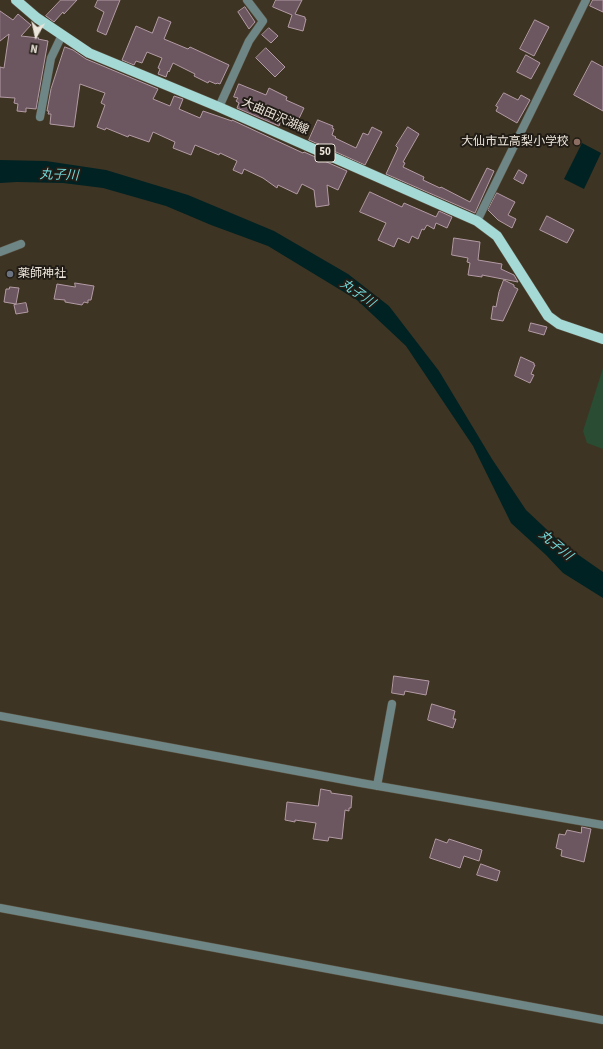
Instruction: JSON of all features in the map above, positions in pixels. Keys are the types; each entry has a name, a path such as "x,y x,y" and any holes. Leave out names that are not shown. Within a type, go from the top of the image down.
{"main road":[{"name":"大曲田沢湖線","path":"16,0 37,18 89,53 219,107 477,221 497,236 548,316 559,324 603,339"}],"street":[{"path":"219,107 250,41 263,21 247,0"},
{"path":"477,221 586,0"},
{"path":"40,117 51,58 62,36"},
{"path":"0,252 21,244"},
{"path":"377,786 392,704"},
{"path":"0,716 377,786 603,825"},
{"path":"0,908 603,1020"}],"green space":[{"path":"603,368 603,449 587,443 583,431"}],"water":[{"path":"582,143 601,153 584,189 564,179"},
{"name":"丸子川","path":"0,160 46,161 106,170 188,195 274,231 348,274 389,306 439,371 492,459 526,510 560,542 603,572 603,598 563,573 511,523 473,446 406,346 357,300 268,246 211,225 166,206 103,188 63,183 0,183"}],"building":[{"path":"61,0 77,0 54,22 46,16"},
{"path":"98,0 120,0 106,35 97,31 104,12 95,7"},
{"path":"276,0 302,0 295,14 305,17 306,19 303,31 288,27 292,15 273,7"},
{"path":"593,0 603,0 603,12 590,6"},
{"path":"245,7 255,22 249,29 238,12"},
{"path":"0,11 13,20 18,14 31,25 21,36 39,38 38,39 48,41 36,109 26,108 26,112 17,111 18,104 14,103 15,98 0,97 0,67 4,68 9,34 0,41"},
{"path":"159,17 171,22 164,39 188,49 190,47 229,65 220,84 209,81 208,83 194,76 195,74 173,63 166,77 158,74 160,69 158,68 162,58 147,52 142,63 136,61 134,65 122,60 136,26 152,33"},
{"path":"535,20 549,27 534,56 520,49"},
{"path":"269,28 278,36 271,43 262,35"},
{"path":"65,47 73,50 86,59 158,89 153,99 170,106 174,96 183,99 179,109 200,118 203,111 232,120 303,153 304,152 347,171 338,190 327,185 329,205 316,207 314,190 302,184 297,194 278,185 277,188 263,178 244,169 242,174 233,170 237,161 220,153 219,155 195,145 191,155 173,148 175,142 153,132 149,142 129,135 128,137 106,128 105,130 97,127 105,105 101,103 105,93 80,84 74,127 50,124 51,114 48,114 49,111 47,111 51,89"},
{"path":"266,48 285,67 275,77 256,58"},
{"path":"526,55 540,63 531,79 517,72"},
{"path":"592,61 603,67 603,111 574,95"},
{"path":"239,84 266,95 269,88 287,97 286,100 304,108 296,125 281,120 279,126 237,108 239,103 236,101 238,98 234,97"},
{"path":"504,93 518,100 521,95 530,100 517,123 496,111 498,107 496,106"},
{"path":"318,120 333,126 332,128 334,129 332,135 336,137 335,138 356,148 363,133 368,135 372,127 382,132 365,165 309,140"},
{"path":"408,127 419,134 403,162 405,163 403,167 424,177 423,180 440,188 441,187 470,202 487,168 494,171 475,213 386,174 398,148 396,146"},
{"path":"519,170 527,175 523,184 514,179"},
{"path":"370,192 402,207 404,203 436,217 439,211 452,217 447,228 436,223 434,229 427,225 424,230 422,229 418,239 412,236 409,243 398,238 394,247 378,240 386,223 360,212"},
{"path":"497,193 515,202 508,215 516,219 512,228 498,220 488,210"},
{"path":"547,216 574,230 567,243 540,230"},
{"path":"454,238 480,242 478,260 502,264 501,269 514,275 518,282 482,275 482,277 468,275 470,263 467,262 468,258 452,255"},
{"path":"504,280 514,285 514,287 518,289 503,321 491,319 493,306 496,307 499,292"},
{"path":"75,283 94,286 91,300 88,300 88,303 84,302 82,305 65,302 65,300 54,299 57,284 75,287"},
{"path":"10,287 19,288 16,304 4,302 6,289 9,289"},
{"path":"26,303 28,312 16,314 14,305"},
{"path":"531,323 547,327 544,335 529,331"},
{"path":"521,357 534,363 535,365 531,374 534,375 530,383 515,376"},
{"path":"394,676 429,681 426,695 405,691 404,695 392,693"},
{"path":"432,704 455,711 453,719 456,719 453,728 428,720"},
{"path":"321,789 331,791 331,793 352,796 351,808 349,808 349,811 345,810 342,839 329,837 328,841 313,839 316,823 285,820 287,802 318,806"},
{"path":"582,827 591,829 584,862 561,856 562,850 556,848 559,834 565,835 567,830 581,833"},
{"path":"436,839 447,843 449,839 482,850 479,861 464,856 460,868 430,858"},
{"path":"481,864 500,871 497,881 477,875"}],"place":[{"name":"大仙市立高梨小学校","path":"577,142"},
{"name":"薬師神社","path":"10,274"}]}
